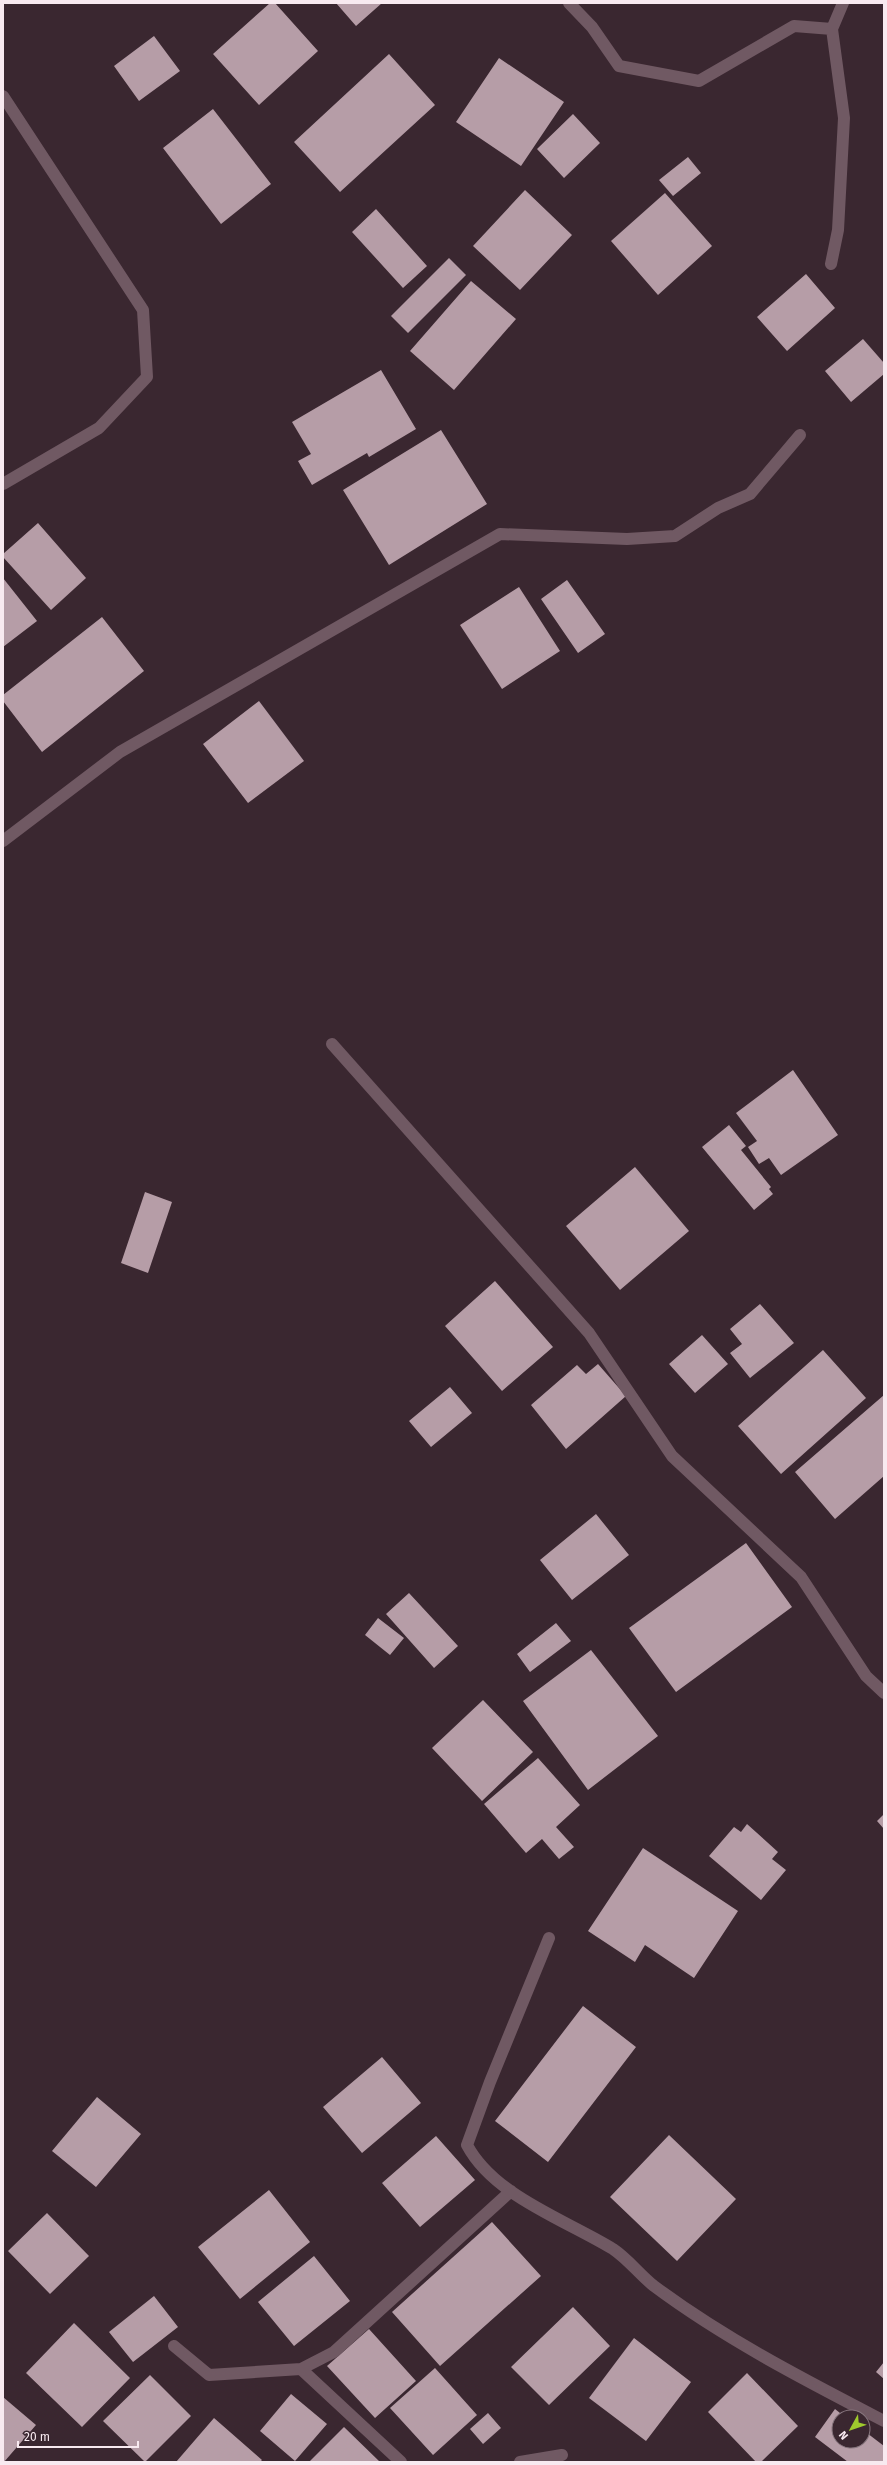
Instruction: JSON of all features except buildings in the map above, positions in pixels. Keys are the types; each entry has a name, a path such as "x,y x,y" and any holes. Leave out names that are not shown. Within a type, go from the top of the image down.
{"street":[{"path":"569,3 592,27 619,66 699,80 794,26 832,29"},
{"path":"831,264 838,230 844,118 832,29 843,3"},
{"path":"3,96 143,310 147,377 99,428 3,484"},
{"path":"3,841 120,752 500,534 627,539 676,536 718,508 750,494 800,435"},
{"path":"332,1044 589,1333 672,1456 801,1577 866,1676 884,1693"},
{"path":"549,1938 490,2082 467,2145 476,2163 511,2191 614,2250 654,2285 761,2356 884,2421"},
{"path":"174,2346 209,2374 301,2369 334,2352 511,2191"},
{"path":"301,2369 401,2462"},
{"path":"520,2462 562,2455"}]}
